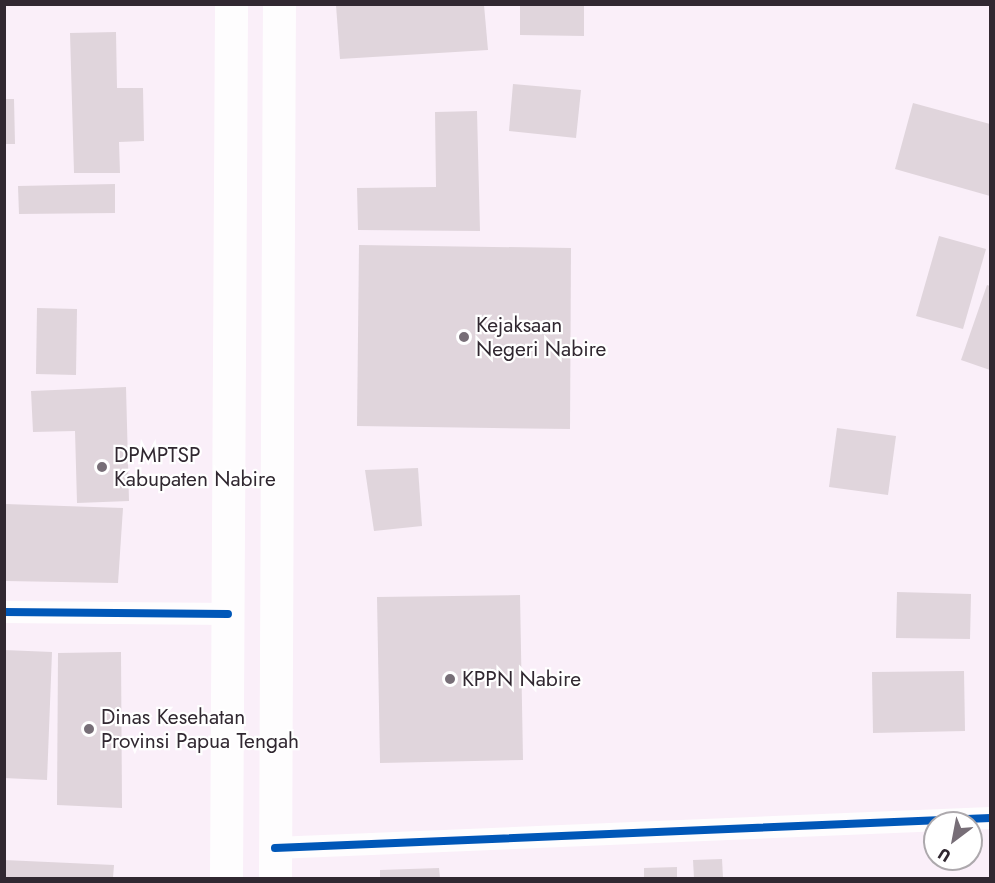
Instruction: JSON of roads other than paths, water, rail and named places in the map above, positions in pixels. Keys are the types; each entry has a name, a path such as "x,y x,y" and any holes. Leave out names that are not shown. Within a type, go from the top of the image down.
{"main road":[{"path":"226,879 231,4"},
{"path":"275,863 279,4"},
{"path":"229,368 277,367"}],"street":[{"path":"4,612 228,614"},
{"path":"275,863 990,818"}],"place":[{"name":"Kejaksaan Negeri Nabire","path":"464,337"},
{"name":"DPMPTSP Kabupaten Nabire","path":"102,467"},
{"name":"KPPN Nabire","path":"450,679"},
{"name":"Dinas Kesehatan Provinsi Papua Tengah","path":"89,729"}]}
